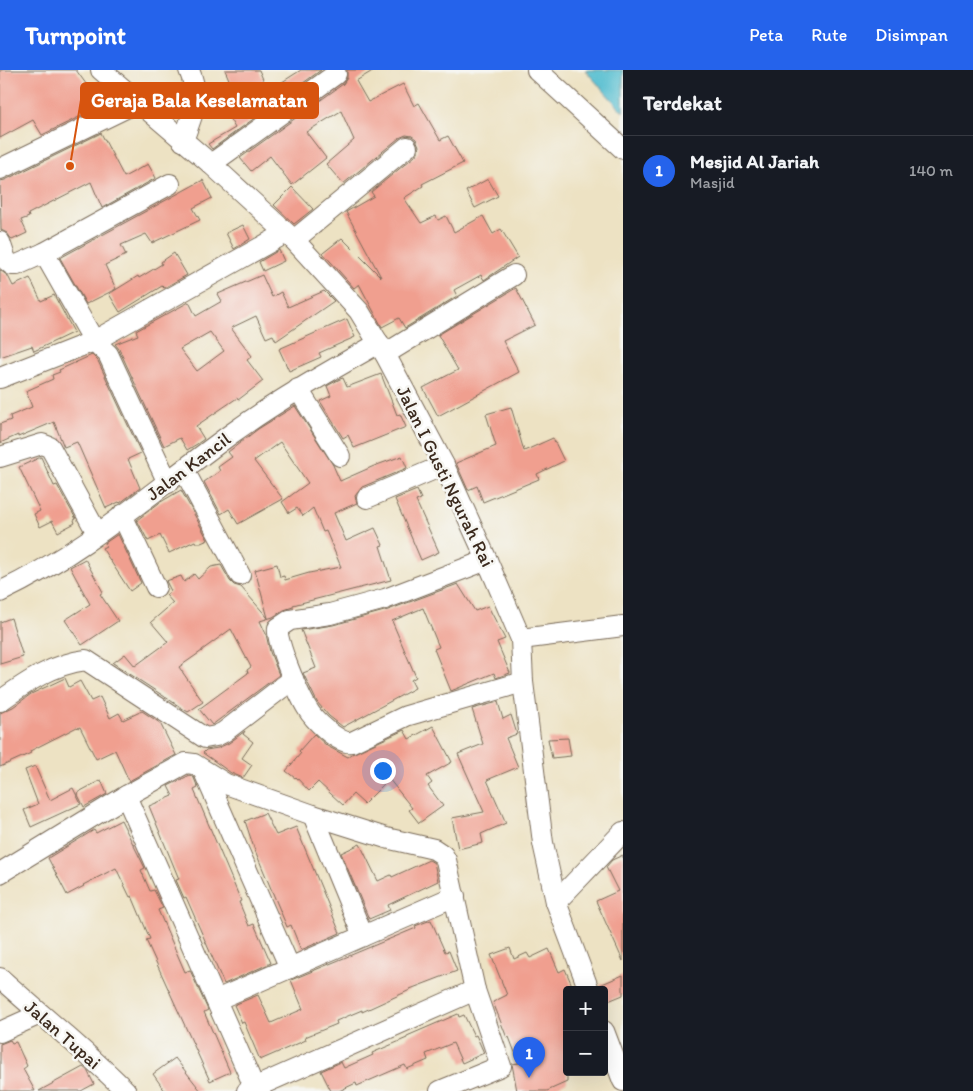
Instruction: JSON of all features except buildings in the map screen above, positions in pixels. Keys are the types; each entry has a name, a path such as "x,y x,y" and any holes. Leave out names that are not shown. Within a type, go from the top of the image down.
{"street":[{"name":"Jalan I Gusti Ngurah Rai","path":"101,70 211,164 290,236 358,311 382,349 444,465 488,560 521,639 523,682 544,843 556,902 588,986"},
{"path":"183,141 196,101 194,83 189,70"},
{"path":"537,70 623,149"},
{"path":"211,164 336,74"},
{"path":"0,169 138,102"},
{"path":"0,378 94,341 290,236 407,147"},
{"path":"0,242 6,260 12,265 17,265 44,253 170,184"},
{"path":"44,253 94,341 108,354 168,482"},
{"name":"Jalan Kancil","path":"0,592 56,563 231,434 298,389 382,349 514,275"},
{"path":"298,389 340,456"},
{"path":"0,458 42,444 50,447 97,533"},
{"path":"367,498 444,465"},
{"path":"184,470 240,575"},
{"path":"122,515 156,587"},
{"path":"488,560 385,599 330,614 290,620 278,628 277,637 307,709 332,734 349,743 406,716 523,682"},
{"path":"521,639 623,626"},
{"path":"0,700 38,675 72,662 86,660 205,738 224,732 293,679"},
{"path":"0,873 126,796 186,763 194,764 226,784 313,815 386,838 439,852 446,860 475,990 501,1066 440,1091"},
{"path":"204,772 290,968"},
{"path":"126,796 216,1000 252,1090 475,990"},
{"path":"313,815 363,936"},
{"path":"556,902 623,832"},
{"path":"216,1000 455,896"},
{"name":"Jalan Tupai","path":"0,978 90,1055 126,1091"},
{"path":"0,1032 40,1014"},
{"path":"608,1042 623,1081"}],"water":[{"path":"585,70 623,70 623,112"}],"place":[{"name":"Geraja Bala Keselamatan","path":"70,166"},
{"name":"Mesjid Al Jariah","path":"529,1078"}]}
